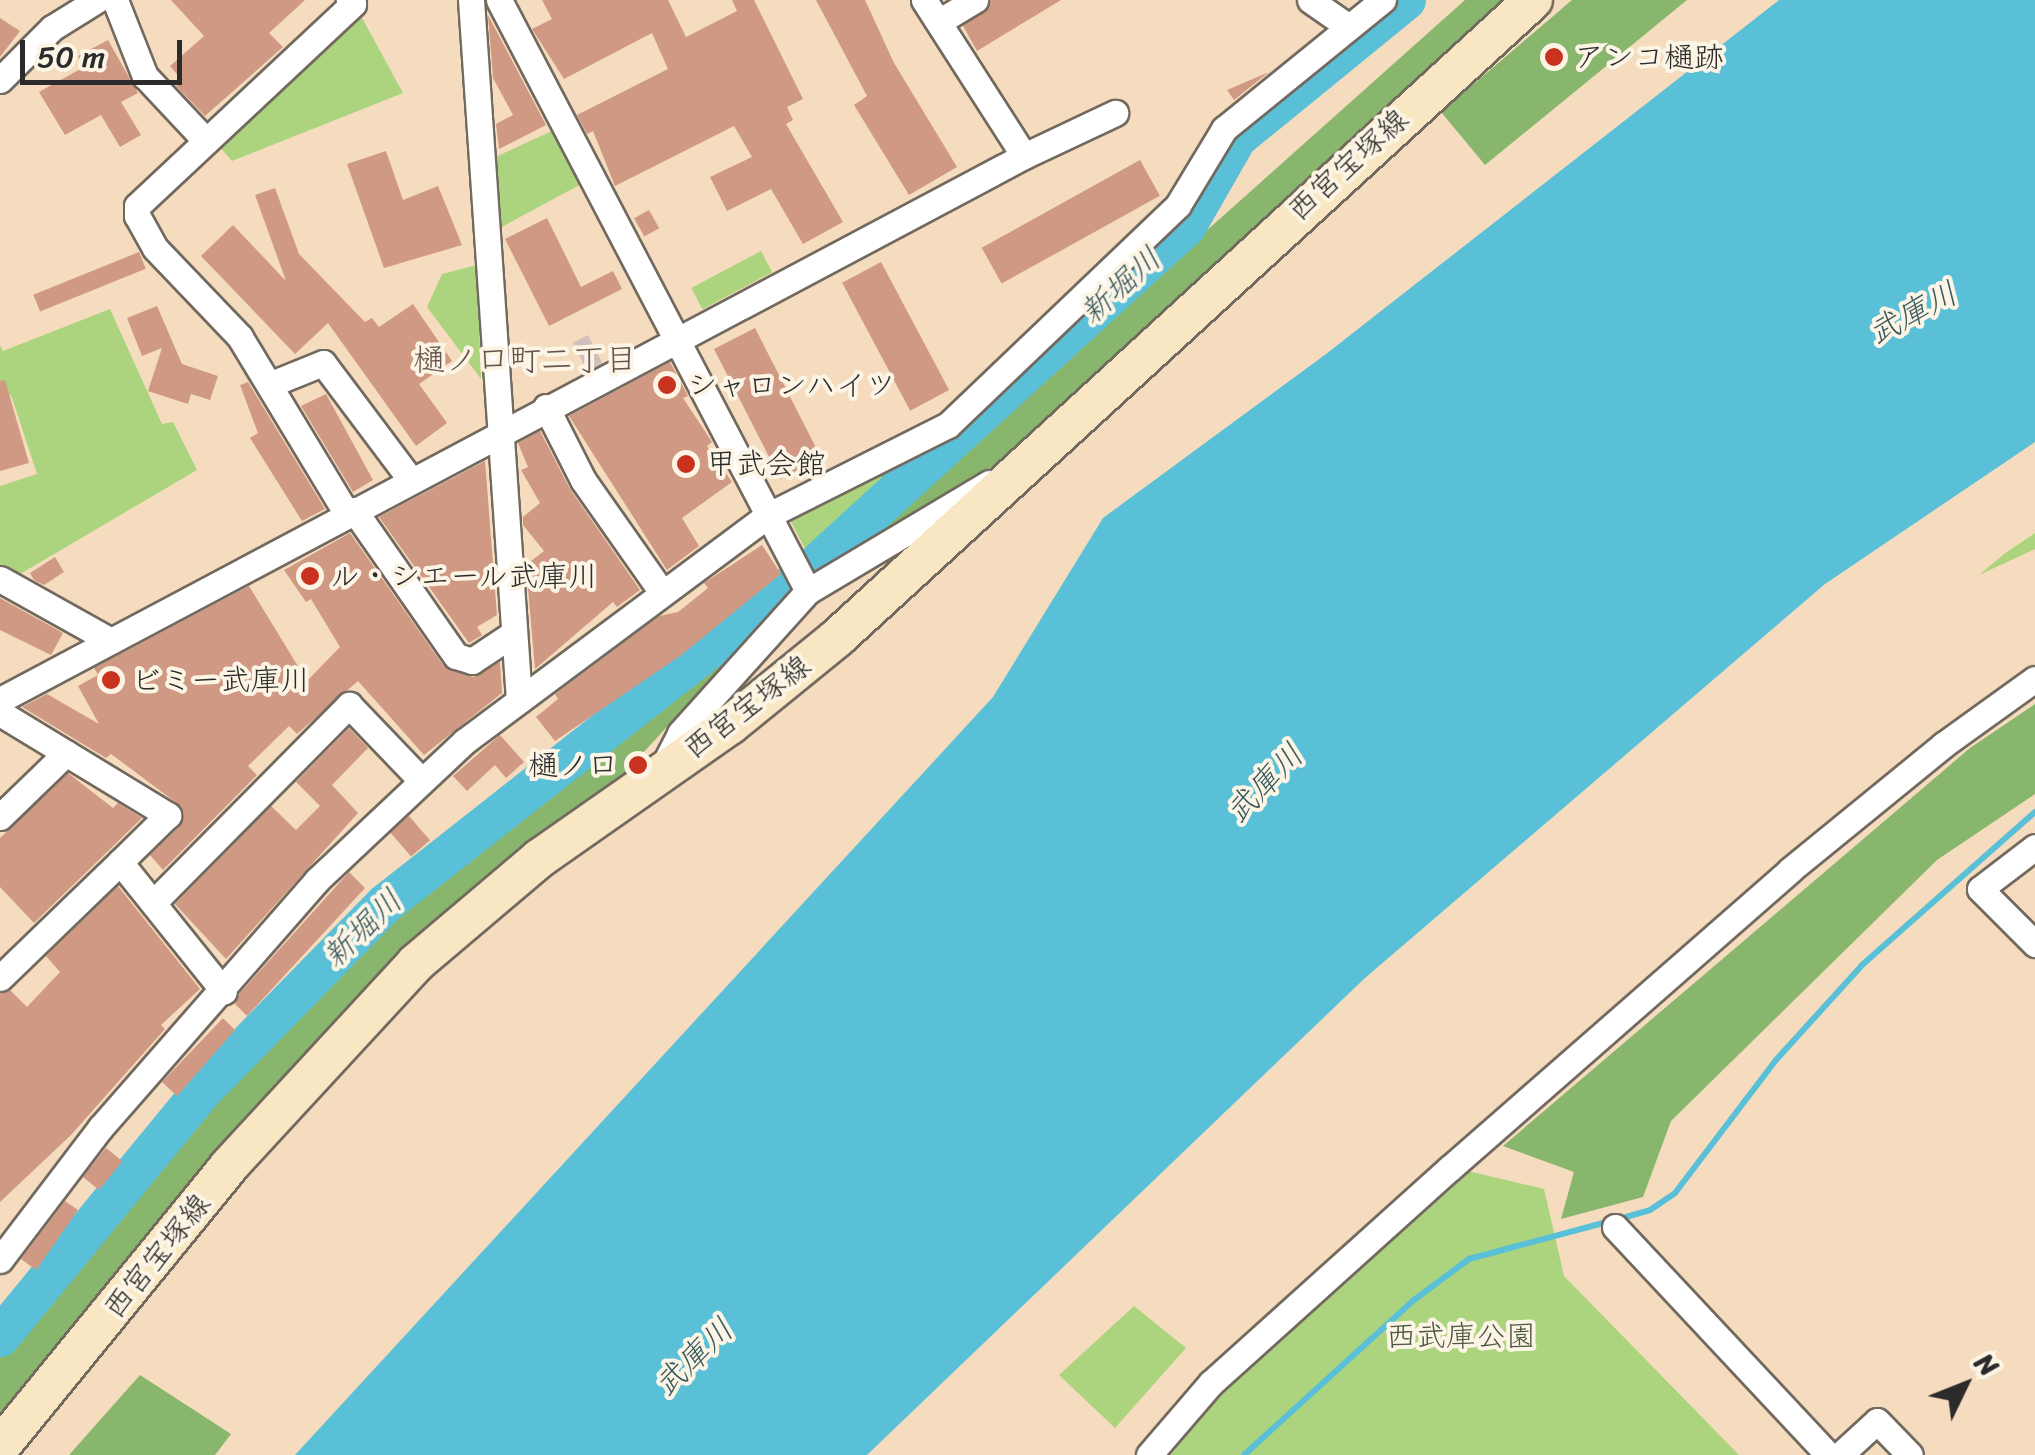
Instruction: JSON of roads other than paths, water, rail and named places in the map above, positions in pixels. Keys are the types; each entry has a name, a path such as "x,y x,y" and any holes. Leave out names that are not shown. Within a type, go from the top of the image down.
{"main road":[{"name":"西宮宝塚線","path":"0,1447 228,1167 416,963 540,858 837,638 1532,0"}],"street":[{"path":"0,80 52,28 97,0"},
{"path":"115,0 145,76 206,141"},
{"path":"349,0 353,4 138,206 136,216 155,248 240,337 351,512 456,656 472,661 514,632"},
{"path":"471,0 519,700"},
{"path":"499,0 765,517 808,591"},
{"path":"975,0 932,10 1024,156"},
{"path":"1310,0 1346,26"},
{"path":"0,1260 101,1127 224,992 317,880 422,781 519,700 765,517 948,425 1178,205 1224,128 1383,0"},
{"path":"0,700 500,430 1024,156 1115,113"},
{"path":"271,384 324,363 410,480"},
{"path":"546,407 583,480 662,591"},
{"path":"660,772 680,733 808,591 1037,456"},
{"path":"0,580 111,641"},
{"path":"1149,1455 1210,1383 1790,870 1943,744 2035,680"},
{"path":"152,903 349,705 422,781"},
{"path":"0,713 168,815 3,971"},
{"path":"0,818 66,753"},
{"path":"2035,848 1980,889 2035,944"},
{"path":"120,862 224,992"},
{"path":"1615,1227 1828,1455"},
{"path":"1840,1455 1876,1420 1910,1455"}],"water":[{"name":"武庫川","path":"1779,0 2035,0 2035,442 1825,584 1365,978 867,1455 295,1455 993,697 1103,518 1326,354"}],"waterway":[{"name":"新堀川","path":"820,561 1186,227 1237,138 1406,0"},
{"name":"新堀川","path":"0,1337 201,1092 385,904 788,587"},
{"path":"1619,1219 1650,1210 1675,1193 1776,1060 1862,965 2035,812"},
{"path":"1244,1455 1414,1300 1469,1259 1607,1222"}],"place":[{"name":"アンコ樋跡","path":"1554,57"},
{"name":"シャロンハイツ","path":"667,385"},
{"name":"甲武会館","path":"686,464"},
{"name":"ル・シエール武庫川","path":"310,576"},
{"name":"ビミー武庫川","path":"111,680"},
{"name":"樋ノ口","path":"638,765"}],"district":[{"name":"樋ノ口町二丁目","path":"525,360"}],"park label":[{"name":"西武庫公園","path":"1461,1336"}]}
